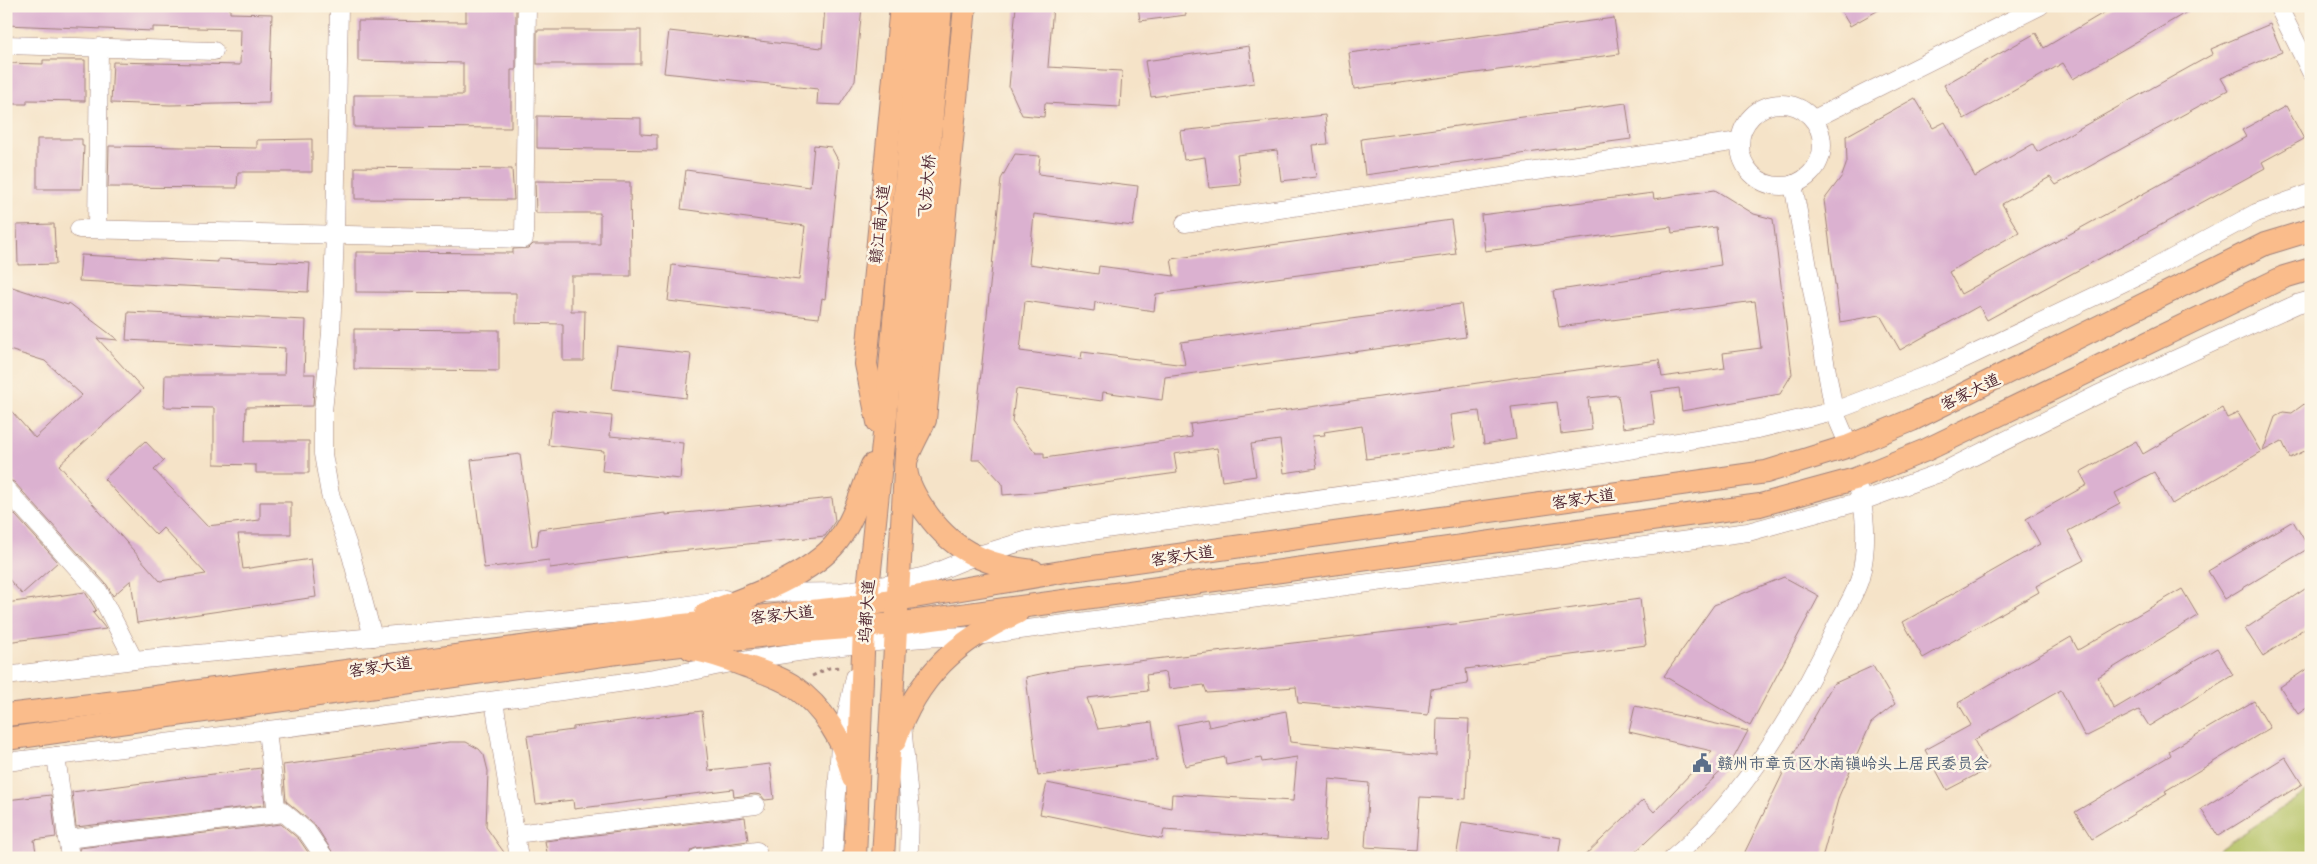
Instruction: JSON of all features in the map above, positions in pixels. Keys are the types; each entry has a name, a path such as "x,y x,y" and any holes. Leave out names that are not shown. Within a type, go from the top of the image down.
{"main road":[{"name":"赣江南大道","path":"882,442 866,364 901,6"},
{"name":"飞龙大桥","path":"900,366 921,6"},
{"name":"飞龙大桥","path":"900,366 941,6"},
{"path":"965,6 926,420 906,464 910,483 916,497 932,522 958,548 996,564 1030,571 1058,572 1079,569"},
{"name":"客家大道","path":"6,715 133,700 674,626 898,591 1079,569 1766,472 1849,446 1912,420 2265,244 2303,233"},
{"name":"客家大道","path":"6,739 646,649 796,632 863,637 897,634 1056,600 1760,505 1855,479 1926,450 2284,277 2311,269"},
{"name":"坞都大道","path":"854,858 863,637 882,442 900,366"},
{"name":"坞都大道","path":"883,858 885,791 897,634 906,464 900,366"},
{"path":"674,626 758,593 804,569 823,555 837,542 850,520 882,442"},
{"path":"885,791 893,748 902,722 928,675 943,661 995,623 1025,610 1056,600"},
{"path":"646,649 686,648 706,652 736,662 793,686 816,705 840,744 852,770 856,790"}],"street":[{"path":"339,6 335,235 331,333 323,411 323,454 330,494 351,555 373,637"},
{"path":"78,229 524,239 527,6"},
{"path":"1814,119 2040,6"},
{"path":"2278,6 2311,72"},
{"path":"6,44 214,51"},
{"path":"97,229 99,47"},
{"path":"1775,104 1796,106 1814,119 1822,139 1820,160 1807,177 1793,184 1777,186 1757,179 1743,163 1739,142 1747,121 1754,112 1775,104"},
{"path":"1185,223 1739,142"},
{"path":"1793,184 1834,411 1849,446"},
{"path":"898,591 929,575 975,556 1028,540 1394,488 1758,429 1834,411 1936,372 2154,268 2256,213 2311,193"},
{"path":"2303,233 2311,217"},
{"path":"909,858 910,810 902,722 901,663 897,634 976,636 1748,532 1862,501 1942,472 2097,396 2297,304 2311,300"},
{"path":"1673,858 1726,806 1747,779 1816,669 1860,578 1865,541 1862,501 1855,479"},
{"path":"6,488 99,592 134,660"},
{"path":"6,676 134,660 664,609 758,593 840,592 867,596"},
{"path":"6,762 268,731 678,675 863,637 840,744 833,858"},
{"path":"494,701 519,858"},
{"path":"268,731 276,806 307,832 325,858"},
{"path":"56,756 70,858"},
{"path":"515,834 756,805"},
{"path":"67,839 284,813"},
{"path":"698,858 757,851"}],"green space":[{"path":"2311,789 2311,858 2213,858 2221,848"}],"building":[{"path":"6,6 230,6 230,13 272,14 269,103 170,105 111,103 113,62 240,65 241,29 153,27 153,31 6,25"},
{"path":"466,6 516,6 516,70 511,70 511,128 354,127 354,95 463,95 463,63 358,61 358,21 466,22"},
{"path":"825,6 862,6 855,81 840,105 817,104 818,89 664,73 669,31 822,48"},
{"path":"1016,6 1053,6 1048,67 1122,71 1120,107 1045,103 1044,117 1022,115 1009,87"},
{"path":"1138,6 1185,6 1186,15 1140,21"},
{"path":"1838,6 1886,6 1850,26"},
{"path":"2115,6 2197,6 2073,79 2063,63 1964,119 1944,85 2036,33 2044,48"},
{"path":"1614,18 1619,54 1354,89 1349,53"},
{"path":"2270,24 2282,52 2221,78 2228,90 2056,185 2050,177 2002,204 2019,232 1949,272 1961,294 2246,137 2242,130 2286,106 2304,139 2262,162 2265,168 1987,320 1979,306 1900,350 1880,315 1840,322 1824,200 1842,176 1847,162 1846,136 1915,98 1933,128 1945,122 1975,177 2033,144 2037,152 2213,54 2211,49"},
{"path":"537,30 641,30 641,64 537,64"},
{"path":"1249,46 1254,83 1151,97 1145,61"},
{"path":"43,60 85,60 85,101 27,100 27,104 6,104 6,63 43,64"},
{"path":"1626,103 1631,139 1365,175 1361,139"},
{"path":"1325,115 1328,144 1312,145 1316,177 1281,181 1277,150 1237,155 1241,185 1209,188 1205,157 1184,160 1180,131"},
{"path":"537,116 641,118 641,134 657,135 657,150 537,148"},
{"path":"37,139 82,139 82,146 84,146 82,189 37,189"},
{"path":"312,139 312,172 238,172 237,188 108,187 109,146 257,148 257,140"},
{"path":"814,145 831,147 839,162 825,299 822,298 819,318 668,301 672,265 799,280 805,226 681,209 686,170 810,187"},
{"path":"1015,154 1040,156 1038,174 1138,186 1133,226 1034,214 1029,264 1098,274 1099,266 1174,276 1171,259 1451,220 1456,254 1156,294 1154,311 1095,302 1094,311 1025,301 1020,351 1081,359 1082,352 1185,365 1181,342 1461,304 1466,337 1165,377 1162,400 1103,392 1102,401 1016,389 1012,422 1036,453 1044,453 1044,458 1192,437 1190,424 1520,377 1659,360 1662,377 1725,368 1723,353 1761,348 1755,301 1559,327 1553,291 1721,265 1716,227 1672,233 1671,227 1485,251 1481,215 1653,193 1654,199 1715,190 1754,214 1773,219 1792,374 1780,394 1682,411 1679,388 1651,392 1655,424 1623,428 1618,395 1588,398 1592,430 1561,434 1557,402 1511,407 1516,439 1484,444 1479,411 1450,415 1455,447 1366,459 1362,426 1324,432 1325,435 1312,436 1317,468 1284,473 1280,440 1251,444 1256,476 1222,481 1217,448 1174,454 1177,473 1040,492 1003,495 1002,483 981,460 972,460 1001,179"},
{"path":"355,167 512,169 514,200 355,199"},
{"path":"535,181 630,182 631,276 571,276 571,311 585,311 584,361 563,361 563,324 516,323 516,293 356,292 356,252 513,253 513,249 529,248 533,244 600,244 600,213 536,213"},
{"path":"54,224 56,264 18,265 17,225"},
{"path":"81,255 218,262 218,259 310,263 308,292 79,281"},
{"path":"6,285 68,305 69,303 118,340 97,338 143,389 59,465 160,581 206,574 163,528 156,535 104,479 145,441 164,461 154,470 207,526 260,520 260,502 291,502 291,534 238,534 243,569 311,559 316,597 137,623 131,580 113,596 107,585 14,482 6,479 6,405 35,438 82,395 45,361 6,349"},
{"path":"128,312 306,320 304,374 315,374 313,406 246,407 245,441 309,441 309,473 256,473 256,465 214,464 214,408 164,407 165,375 284,375 285,348 126,340"},
{"path":"354,329 499,330 499,371 354,369"},
{"path":"617,346 691,354 686,398 612,389"},
{"path":"2311,399 2311,448 2290,458 2282,441 2263,451 2275,417 2283,412 2292,413"},
{"path":"2222,408 2227,418 2238,413 2261,452 2172,504 2154,472 2115,493 2120,503 2068,531 2084,560 2036,586 2039,592 1923,658 1903,622 2040,544 2026,519 2087,485 2080,472 2136,441 2143,454"},
{"path":"552,410 612,416 610,436 683,443 680,479 602,471 604,451 548,445"},
{"path":"520,454 532,546 537,546 539,529 666,513 666,515 832,498 835,521 825,536 670,552 550,568 549,560 484,568 471,460"},
{"path":"6,505 58,562 22,594 6,576"},
{"path":"2293,521 2309,548 2225,599 2208,571"},
{"path":"1784,577 1819,596 1750,726 1664,676 1714,605"},
{"path":"2311,585 2311,624 2263,656 2245,629"},
{"path":"2182,589 2198,616 2098,677 2114,709 2217,648 2233,675 2149,726 2139,710 2085,737 2061,690 1974,740 1989,768 1947,790 1925,750 1971,725 1958,703 2071,637 2078,650"},
{"path":"85,592 96,610 93,613 106,629 6,642 6,603"},
{"path":"1640,599 1646,645 1466,669 1468,684 1431,689 1428,715 1298,703 1296,687 1207,693 1204,685 1169,689 1166,672 1146,675 1148,691 1087,698 1098,729 1152,722 1157,760 1038,776 1026,677 1060,670 1440,626"},
{"path":"1873,666 1895,704 1871,723 1839,796 1822,858 1742,858 1785,769 1833,684"},
{"path":"2311,666 2311,705 2298,714 2280,687"},
{"path":"2254,701 2270,728 2165,791 2167,794 2092,839 2075,812 2171,755 2169,751"},
{"path":"1635,706 1748,731 1732,761 1629,858 1582,858 1643,800 1654,812 1712,751 1629,732"},
{"path":"702,711 709,771 770,764 774,799 765,800 761,795 755,794 734,797 733,789 574,809 573,800 536,804 527,736 573,730 573,727"},
{"path":"1286,711 1290,742 1436,756 1437,718 1469,719 1466,799 1420,797 1416,850 1365,847 1369,783 1329,779 1325,841 1164,830 1162,839 1040,814 1047,783 1171,808 1172,794 1293,801 1297,757 1262,762 1261,758 1226,765 1225,757 1185,766 1177,725 1207,719 1209,727"},
{"path":"450,742 466,742 479,749 484,755 488,771 486,827 508,858 336,858 316,826 286,801 283,765"},
{"path":"2285,757 2302,784 2218,836 2201,809"},
{"path":"261,768 265,805 76,827 72,792"},
{"path":"51,795 56,837 34,840 37,858 6,858 6,800"},
{"path":"745,817 748,841 696,848 691,850 688,858 670,858 670,853 632,858 548,858 545,841"},
{"path":"1462,822 1561,838 1558,858 1456,858"},
{"path":"281,824 299,839 312,858 80,858 79,848"}],"place":[{"name":"赣州市章贡区水南镇岭头上居民委员会","path":"1702,763"}]}
